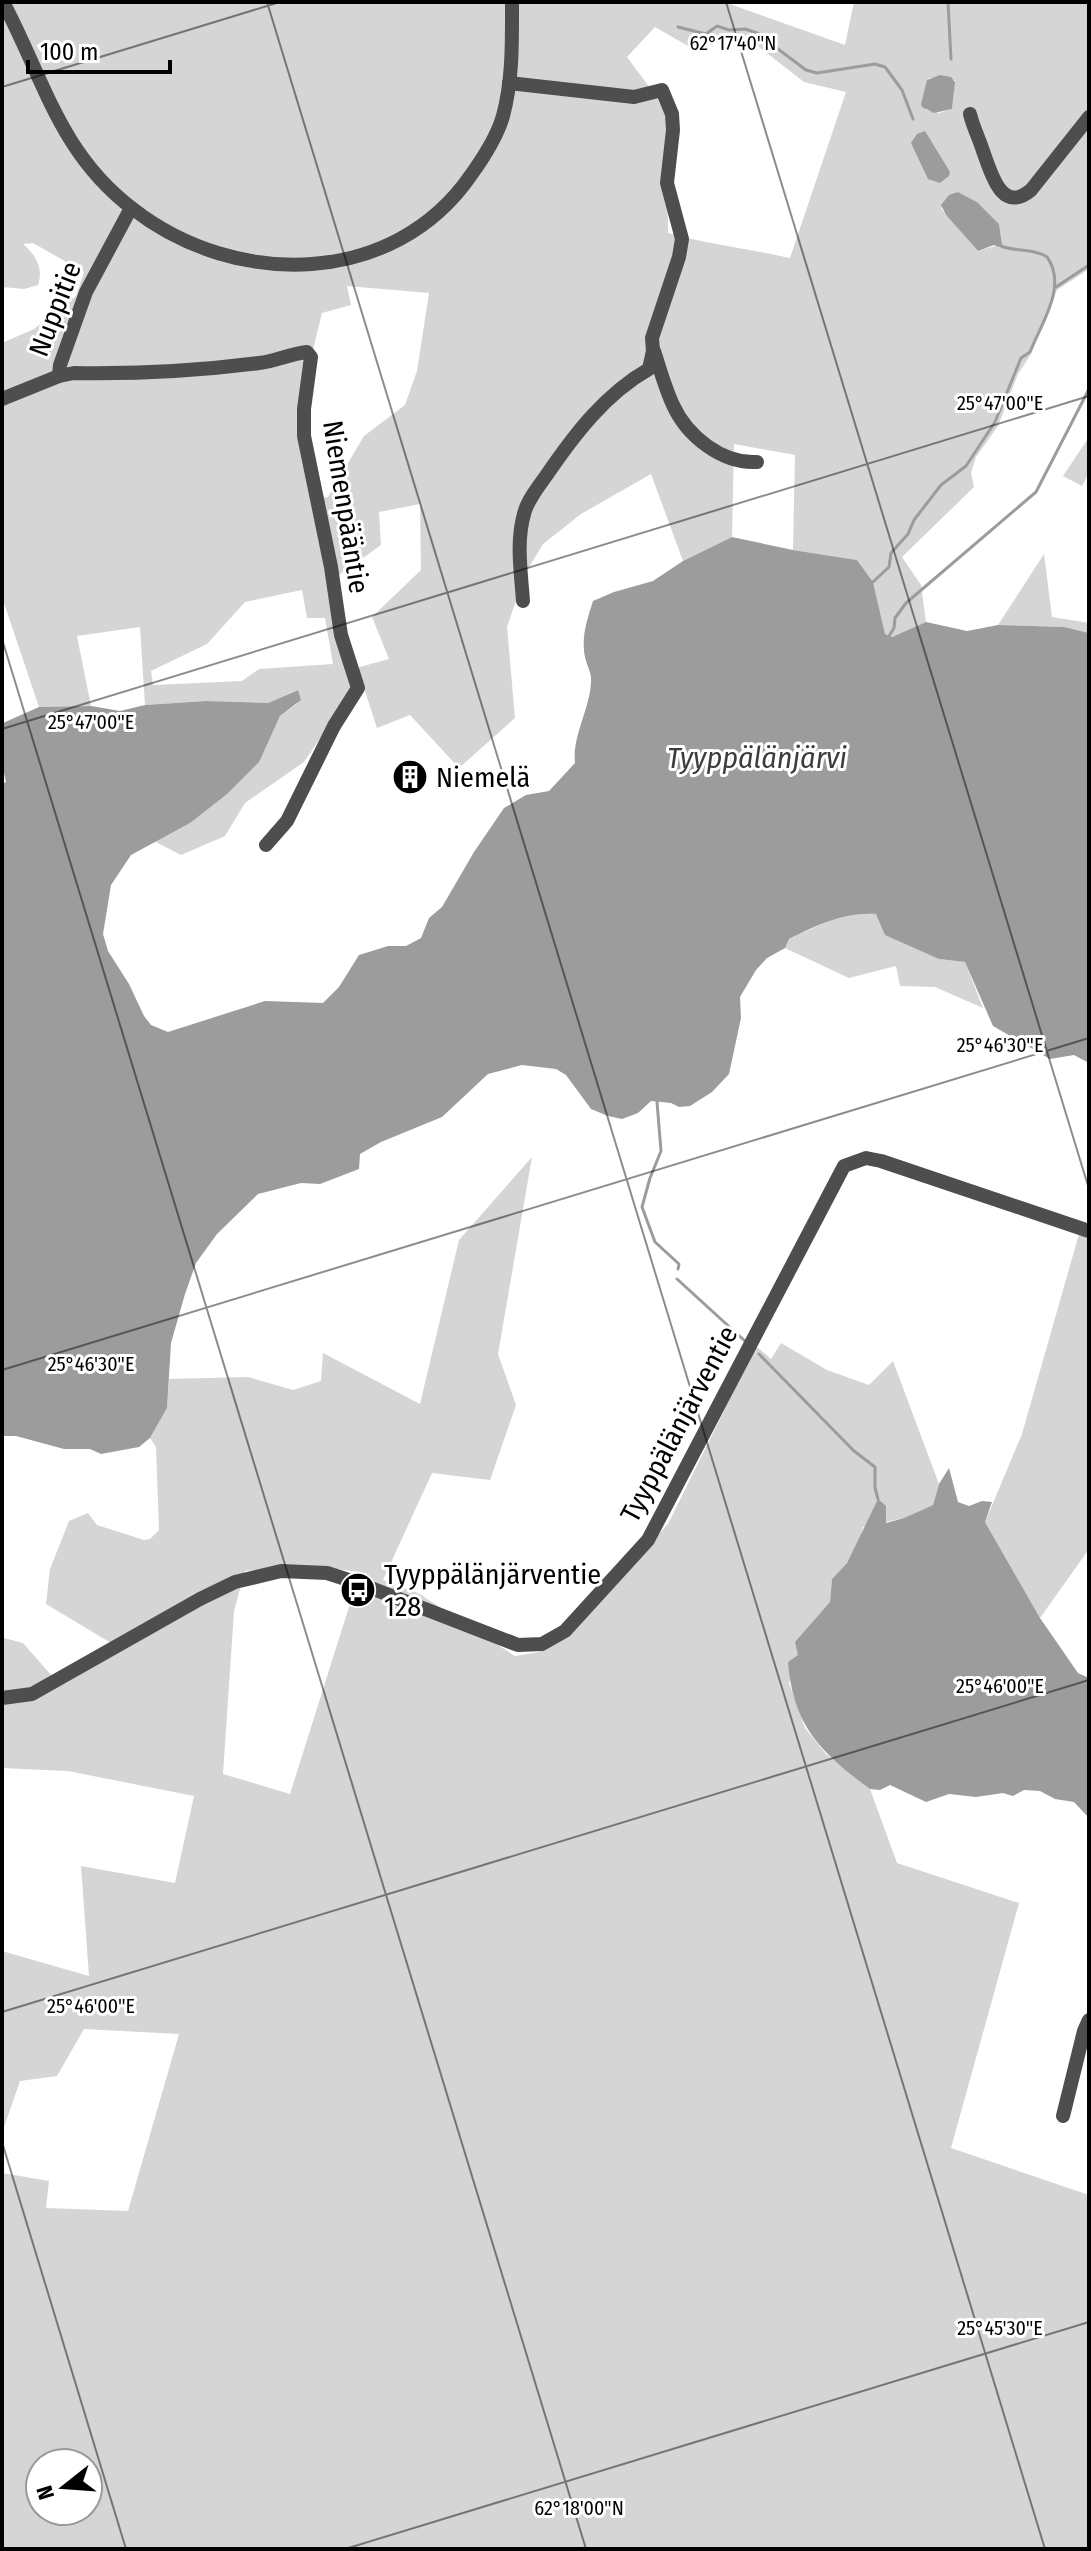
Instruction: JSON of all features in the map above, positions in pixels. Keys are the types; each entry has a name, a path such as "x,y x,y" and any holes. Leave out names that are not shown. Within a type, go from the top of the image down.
{"street":[{"path":"3,2 56,119 76,151 131,208 180,237 218,252 249,261 313,265 357,257 408,235 435,217 461,190 486,153 502,118 509,83 512,2"},
{"path":"509,83 634,97 662,90 672,114 673,130 667,183 682,239 652,338 653,351 673,407 692,432 710,448 728,457 757,462"},
{"path":"970,114 994,181 1002,192 1015,198 1031,190 1089,117"},
{"name":"Nuppitie","path":"2,399 59,376 60,365 86,292 131,208"},
{"path":"523,601 520,548 524,510 575,434 601,406 649,369 653,351"},
{"name":"Niemenpääntie","path":"59,376 74,373 166,372 258,363 307,352 311,357 304,436 331,567 341,635 358,688 334,726 287,821 266,845"},
{"name":"Tyyppälänjärventie","path":"2,1698 32,1694 235,1582 281,1571 327,1573 518,1645 542,1644 565,1631 648,1540 844,1166 866,1158 881,1161 1089,1231"},
{"path":"1063,2116 1089,2020"}],"shaded area":[{"path":"2,2 724,2 845,45 854,2 1089,2 1089,269 1057,290 998,426 976,457 971,473 974,487 902,557 921,585 926,622 892,637 885,635 873,582 857,560 793,550 795,455 734,444 732,537 683,561 651,474 581,514 543,544 526,572 507,627 515,718 459,768 410,715 377,728 363,685 355,687 304,762 245,803 225,836 181,855 154,841 190,823 270,734 280,716 297,704 297,690 268,703 206,701 145,705 140,627 77,636 91,706 39,707 2,597 2,343 34,329 76,296 84,272 33,243 23,244 37,262 40,273 38,285 24,289 2,287","holes":["655,27 688,46 742,40 759,47 804,82 846,92 790,258 668,233 667,118 656,96 627,57","929,78 955,80 952,109 939,113 926,110","958,192 977,202 999,224 1002,244 978,251 941,208","347,286 429,293 417,371 405,405 364,436 328,497 314,499 300,423 308,370 322,313 351,305","420,504 421,570 372,617 389,659 356,668 343,624 339,575 381,545 379,512","302,590 307,618 325,618 333,664 259,669 242,681 153,685 151,671 207,644 245,602"]},
{"path":"1089,437 1089,473 1082,486 1063,476"},
{"path":"1044,554 1052,617 1089,623 1089,633 1064,627 998,625"},
{"path":"856,913 876,914 939,959 965,962 983,1008 935,987 900,986 896,966 849,978 785,948 789,939 833,919"},
{"path":"532,1157 498,1354 516,1405 490,1480 432,1473 383,1580 418,1593 515,1656 539,1652 569,1635 668,1524 756,1346 771,1359 781,1343 827,1370 869,1385 893,1361 939,1484 933,1505 904,1518 863,1527 859,1542 847,1563 832,1579 830,1602 798,1656 789,1683 805,1728 826,1754 870,1789 897,1863 1019,1903 951,2148 1089,2195 1089,2549 2,2549 2,2173 49,2181 46,2208 128,2211 179,2034 84,2029 57,2076 20,2081 2,2133 2,1951 89,1976 81,1866 175,1883 194,1796 68,1771 2,1768 2,1640 23,1643 52,1676 111,1643 46,1604 50,1569 69,1521 88,1513 97,1525 144,1540 150,1539 159,1530 156,1447 150,1438 167,1408 169,1379 248,1377 293,1390 321,1381 323,1353 420,1404 459,1240","holes":["303,1565 360,1572 290,1794 223,1774 234,1611 245,1571"]},
{"path":"1079,1234 1089,1237 1089,1549 1040,1618 985,1522 1022,1434"}],"water":[{"path":"940,75 951,77 955,82 952,109 934,113 921,104 927,80"},
{"path":"925,131 950,172 940,183 928,179 911,143 917,134"},
{"path":"958,192 977,202 999,224 1002,244 999,247 994,245 978,251 946,215 941,205 949,195"},
{"name":"Tyyppälänjärvi","path":"732,537 857,560 873,582 885,634 892,637 926,622 967,631 998,625 1064,627 1089,633 1089,1063 1074,1055 1050,1059 993,1026 965,962 939,959 885,935 876,914 831,920 789,939 785,948 767,958 756,970 740,997 741,1018 729,1074 712,1092 690,1106 651,1101 638,1113 622,1119 591,1109 566,1075 556,1069 522,1065 488,1074 442,1117 360,1154 359,1169 320,1184 301,1183 258,1194 217,1234 196,1263 185,1294 171,1343 167,1408 150,1438 139,1447 101,1454 90,1449 64,1449 16,1436 2,1436 2,784 6,782 2,764 3,723 39,707 91,706 120,711 145,705 206,701 268,703 298,690 301,700 280,716 259,762 227,794 190,823 131,855 111,885 103,934 108,951 144,1016 151,1025 168,1032 265,1001 323,1003 339,987 359,955 388,946 406,946 421,938 429,918 442,907 504,808 526,795 549,791 575,763 576,743 590,692 591,676 584,642 593,601 653,581 683,561"},
{"path":"949,1468 958,1502 969,1506 982,1501 992,1502 985,1522 1040,1618 1078,1673 1089,1678 1089,1818 1074,1802 1055,1799 1040,1791 1024,1790 1013,1796 1003,1793 976,1797 949,1794 926,1802 890,1785 880,1790 870,1789 824,1750 812,1736 796,1704 788,1662 798,1655 795,1642 830,1602 832,1579 847,1563 878,1499 886,1506 886,1523 904,1518 933,1505 939,1484"}],"waterway":[{"path":"948,2 951,59"},
{"path":"678,27 706,34 717,26 729,30 745,29 757,33 806,70 817,73 875,64 885,67 902,90 913,119"},
{"path":"873,582 889,567 891,553 908,534 914,520 941,485 966,466 995,422 1021,358 1030,352 1050,305 1055,280 1047,257 1001,246"},
{"path":"1056,287 1089,265"},
{"path":"889,636 895,618 906,603 1036,492 1089,389"},
{"path":"657,1102 661,1151 642,1207 655,1242 679,1264 678,1269"},
{"path":"677,1279 746,1342"},
{"path":"759,1354 854,1451 875,1467 878,1499"}],"place":[{"name":"Niemelä","path":"410,777"},
{"name":"Tyyppälänjärventie 128","path":"358,1590"}]}
